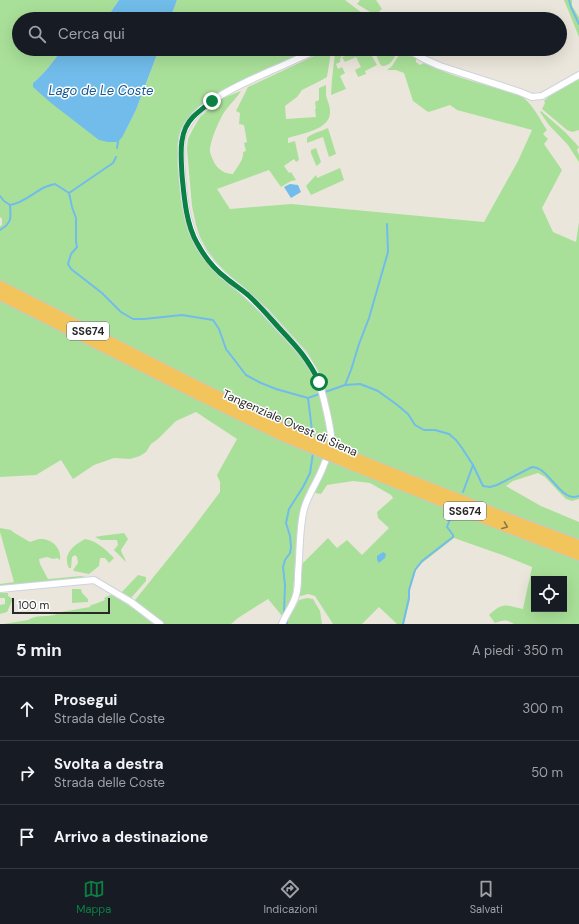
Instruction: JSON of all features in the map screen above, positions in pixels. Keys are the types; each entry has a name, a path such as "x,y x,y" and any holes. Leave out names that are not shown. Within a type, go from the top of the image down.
{"highway":[{"name":"Tangenziale Ovest di Siena","path":"0,286 173,378"},
{"name":"Tangenziale Ovest di Siena","path":"0,295 353,462 484,518 579,555"},
{"name":"Tangenziale Ovest di Siena","path":"353,462 579,545"}],"street":[{"path":"282,624 296,595 304,509 308,497 323,467 331,444 325,405 319,382 304,355 267,314 214,267 196,242 187,215 181,164 181,143 186,126 192,118 212,101 245,83 304,56"},
{"path":"419,56 440,66 532,97 542,96 579,76"},
{"path":"0,589 94,580 131,602 160,624"}],"green space":[{"path":"0,0 119,0 111,12 12,12 12,56 57,56 49,67 33,83 123,136 136,110 156,56 299,56 212,98 180,137 192,237 227,282 264,315 302,356 317,383 328,443 200,384 0,281 0,226 2,225 2,219 0,217"},
{"path":"177,0 345,0 361,12 173,12"},
{"path":"360,0 376,0 382,9 378,12 370,12 357,4"},
{"path":"564,0 572,0 572,6 579,17 579,37"},
{"path":"314,56 330,56 327,77 302,90 297,97 285,106 286,119 316,117 315,102 319,100 319,88 326,85 326,95 330,111 326,123 315,130 288,138 288,143 295,141 299,160 296,162 294,159 284,166 289,173 291,172 296,180 291,181 281,187 269,170 217,189 230,209 291,204 484,222 518,161 532,130 457,110 450,105 428,112 413,101 404,73 396,70 387,70 392,66 398,56 412,56 416,58 416,62 420,65 424,63 458,77 517,94 526,100 534,110 547,130 543,134 548,139 544,144 562,170 542,208 553,232 576,242 579,222 579,499 572,501 566,499 545,477 538,473 513,481 506,486 541,506 579,522 579,542 333,445 327,403 322,381 320,374 307,352 268,309 217,263 207,250 196,225 192,206 187,149 188,139 200,117 223,98 241,91 223,114 215,131 210,148 215,164 220,170 233,174 241,161 243,152 246,151 244,143 247,142 244,125 239,124 240,113 236,111 248,87"},
{"path":"335,56 342,56 340,62 336,64 338,69 342,67 345,73 340,76 346,89 331,95"},
{"path":"372,56 377,65 365,71 366,74 358,77 355,70 361,67 356,57 345,62 342,57"},
{"path":"377,56 395,56 388,65 382,66"},
{"path":"579,78 579,130 572,132 567,130 542,109 545,103 544,101 549,96"},
{"path":"541,111 565,132 579,147 577,150 579,162 568,145 549,125 540,112"},
{"path":"328,128 336,154 329,157 323,137 307,143 307,138 309,136"},
{"path":"316,148 321,162 317,166 311,153 311,150"},
{"path":"340,168 344,180 311,195 306,186 316,175 317,178"},
{"path":"0,300 201,401 323,459 301,508 296,546 293,594 292,600 283,617 268,599 231,624 163,624 135,600 220,492 220,482 217,475 237,439 196,412 176,421 151,444 146,452 140,456 130,459 114,458 94,465 73,479 61,460 36,475 0,477"},
{"path":"329,461 579,560 579,624 514,624 504,620 495,623 489,615 501,606 523,609 532,567 454,538 422,563 416,570 410,590 410,599 404,624 397,624 379,607 362,624 333,624 315,596 308,594 297,597 301,586 302,564 328,538 337,548 347,540 362,555 389,528 378,518 377,512 393,498 391,495 370,483 353,481 327,485 321,494 315,493"},
{"path":"0,528 11,530 30,542 38,539 44,539 55,545 59,552 60,560 57,558 53,559 47,557 39,559 48,579 81,576 89,579 0,588 0,584 14,582"},
{"path":"124,533 128,539 121,550 126,562 114,550 118,545 117,540 101,540 95,537 100,536"},
{"path":"85,539 97,544 114,558 109,563 105,558 100,558 99,566 89,574 73,570 78,563 75,555 72,557 71,568 69,568 67,563 70,550"},
{"path":"138,575 146,577 146,581 131,598 121,593"},
{"path":"72,589 81,589 82,593 88,599 88,602 72,603"},
{"path":"0,593 8,593 8,596 13,599 7,612 0,614 0,605 5,604 5,598 0,598"},
{"path":"110,595 136,610 153,624 3,624 90,607 91,605 105,600 104,598"},
{"path":"307,598 313,599 320,611 322,624 286,624 299,600"}],"water":[{"path":"119,0 177,0 173,12 111,12"},
{"name":"Lago de Le Coste","path":"57,56 156,56 136,110 123,136 118,142 99,140 51,103 33,87 33,83 49,67"},
{"path":"290,184 298,185 301,192 291,198 284,187"},
{"path":"383,552 386,554 385,558 379,563 377,556"}],"waterway":[{"path":"569,0 579,24"},
{"path":"117,148 118,142"},
{"path":"69,193 113,163 116,157"},
{"path":"0,196 10,205 15,204 44,187 55,184 69,193 76,218 77,247 71,254 68,264 71,269 102,293 121,312 133,319 182,315 213,320 219,329 226,349 246,375 261,383 308,398 345,385 360,384 378,391 396,404 408,414 415,425 424,430 435,430 449,434 462,448 473,465 483,486 490,487 497,485 533,467 544,473 566,494 572,497 579,496"},
{"path":"0,230 7,225 10,220 10,205"},
{"path":"345,385 369,318 388,252 387,224"},
{"path":"308,398 313,438"},
{"path":"284,612 285,585 283,567 285,560 290,553 291,547 290,536 286,523 289,509 310,473 313,453"},
{"path":"463,492 473,465"},
{"path":"403,624 409,598 409,590 415,570 422,561 453,537 447,527 453,511"}],"route":[{"path":"212,101 192,118 186,126 182,136 181,164 187,215 191,229 196,242 214,267 267,314 304,355 319,382"}]}
